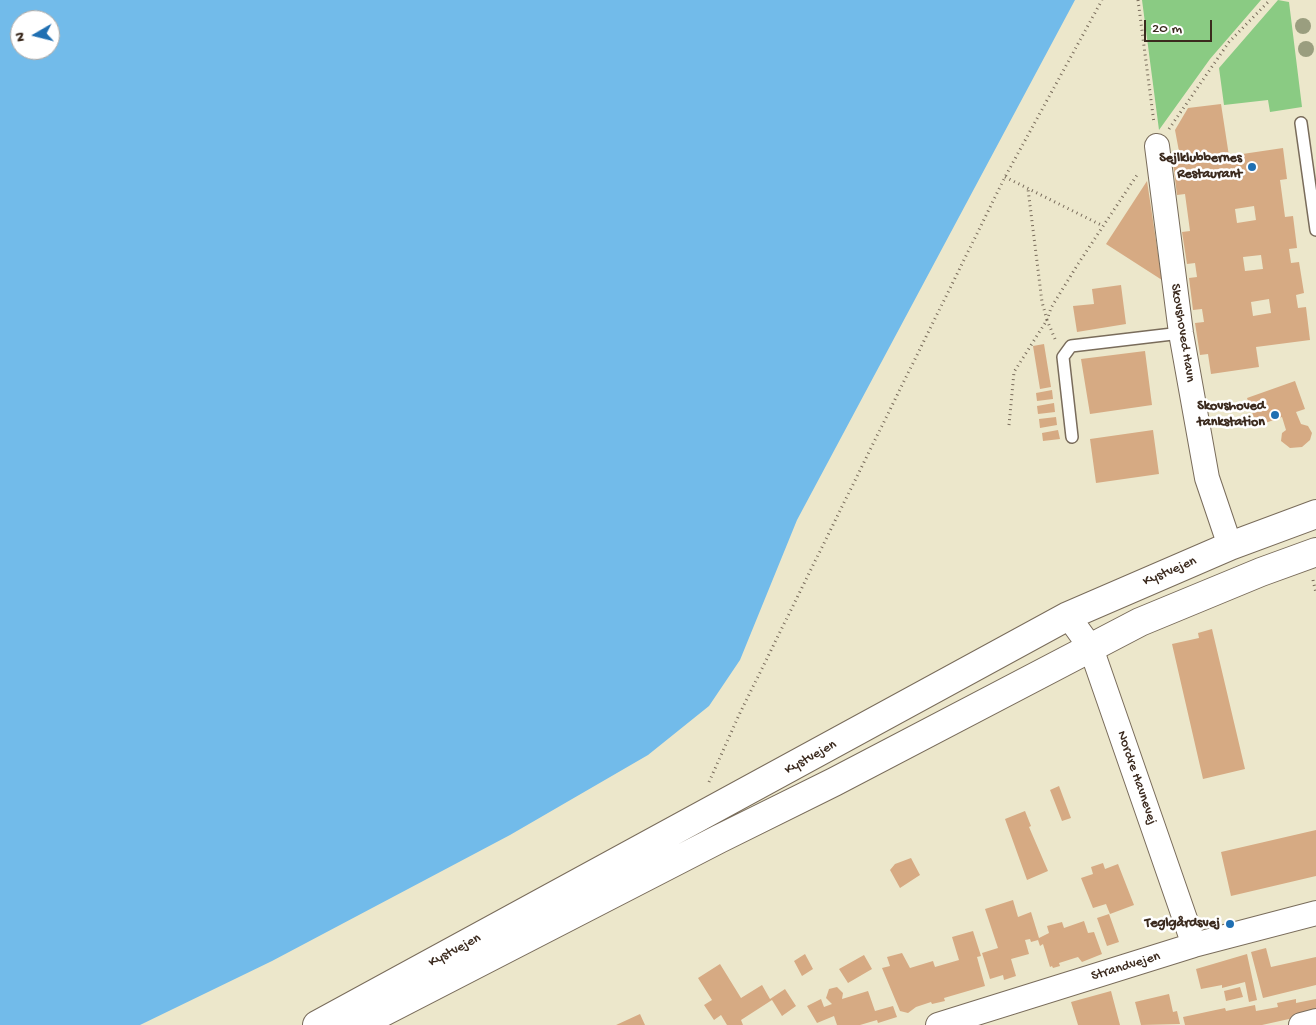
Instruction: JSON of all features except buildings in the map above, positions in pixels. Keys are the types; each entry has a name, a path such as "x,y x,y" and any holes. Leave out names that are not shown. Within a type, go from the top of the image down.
{"main road":[{"name":"Kystvejen","path":"317,1025 1068,616 1230,546 1316,514"},
{"name":"Kystvejen","path":"358,1025 719,838 834,782 1140,622 1261,572 1316,552"}],"street":[{"name":"Skovshoved Havn","path":"1157,146 1181,333 1207,478 1230,546"},
{"name":"Nordre Havnevej","path":"1068,616 1091,648 1194,946"},
{"name":"Strandvejen","path":"938,1025 1194,946 1316,913"},
{"path":"1301,1025 1316,1021"}],"lane":[{"path":"1301,123 1316,230"},
{"path":"1072,437 1063,357 1071,346 1181,333"}],"path":[{"path":"706,788 739,715 1005,177 1102,0"},
{"path":"1138,0 1157,146"},
{"path":"1005,177 1103,226"},
{"path":"1008,425 1014,372 1047,320 1042,302 1028,189"}],"green space":[{"path":"1142,0 1261,0 1210,59 1159,130"},
{"path":"1278,0 1289,2 1302,107 1270,112 1268,100 1224,105 1219,68"}],"water":[{"path":"0,0 1075,0 797,520 740,660 709,706 648,755 510,835 272,961 140,1025 0,1025"}],"place":[{"name":"Sejlklubbernes Restaurant","path":"1252,167"},
{"name":"Skovshoved tankstation","path":"1275,415"},
{"name":"Teglgårdsvej","path":"1230,924"}]}
